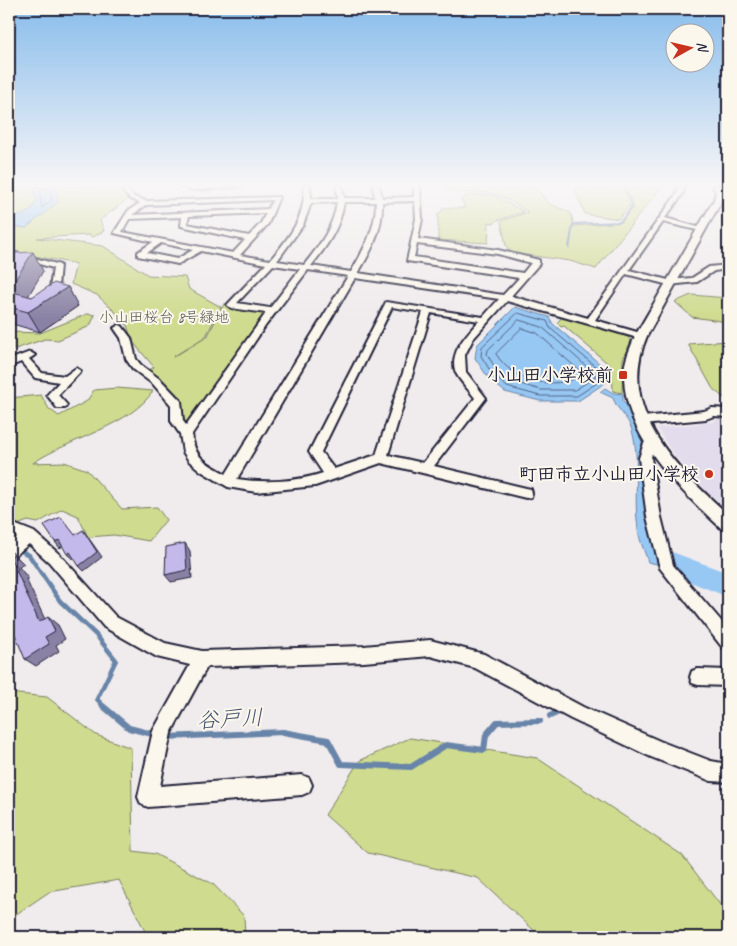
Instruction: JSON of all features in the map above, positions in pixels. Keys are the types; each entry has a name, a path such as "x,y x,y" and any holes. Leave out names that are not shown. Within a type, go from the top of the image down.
{"main road":[{"path":"701,230 670,282 641,336 634,355 630,376 632,398 654,444 674,472 698,498 728,524"}],"street":[{"path":"120,230 118,233 235,256 507,298 641,336"},
{"path":"208,230 251,239"},
{"path":"235,256 259,230"},
{"path":"273,311 231,305 296,230"},
{"path":"186,434 273,311 328,239 332,230"},
{"path":"228,482 354,274 374,237 375,230"},
{"path":"417,230 410,259 525,276"},
{"path":"590,321 654,230"},
{"path":"159,241 141,254 178,262 199,249"},
{"path":"415,241 498,252 536,262 507,298 469,338 460,355 461,372 481,398 426,469"},
{"path":"9,253 57,267 54,288 61,294 71,296"},
{"path":"624,271 670,282 694,280 712,269 728,267"},
{"path":"332,476 315,452 389,304 486,320"},
{"path":"381,458 428,310"},
{"path":"119,328 126,338 131,359 137,367 157,382 177,404 177,421 186,434 186,446 191,457 228,482 256,486 278,486 314,481 381,458 526,493"},
{"path":"9,364 27,357 39,376 67,380"},
{"path":"61,405 52,395 76,371"},
{"path":"642,421 706,415 712,412 728,413"},
{"path":"654,444 648,446 644,458 665,561 728,641"},
{"path":"9,528 54,558 110,622 163,651 202,659 364,654 430,648 478,660 577,713 676,757 711,771 728,774"},
{"path":"9,552 25,539"},
{"path":"202,659 160,739 148,798 302,785"},
{"path":"698,677 728,678"}],"shaded area":[{"name":"町田市立小山田小学校","path":"723,415 728,415 728,509 708,493 674,455 657,428 713,422"}],"green space":[{"name":"小山田桜台 8号緑地","path":"9,230 104,230 93,237 88,235 37,238 103,246 148,275 185,277 189,289 221,307 206,336 173,357 207,337 224,304 270,312 186,431 179,420 180,405 146,372 154,367 132,341 126,322 97,295 71,284 76,264 9,251"},
{"path":"438,230 489,230 488,243 438,240"},
{"path":"503,230 627,230 596,269 570,261 512,253 506,246"},
{"path":"691,295 728,298 728,322 692,317 675,302"},
{"path":"87,314 95,315 90,326 58,340 45,339 9,351 9,332 40,333"},
{"path":"562,317 628,337 631,341 623,359 622,393 613,391 612,367 564,326 561,327 557,323"},
{"path":"728,341 728,401 713,389 688,344"},
{"path":"117,388 153,391 143,403 115,422 47,454 33,463 64,462 87,470 122,509 157,507 166,520 149,541 114,535 88,537 78,516 62,509 38,523 28,521 9,528 9,398 41,395 49,409 59,416 87,401 94,390"},
{"path":"9,693 47,697 96,735 131,748 133,851 155,854 213,884 244,916 245,937 148,937 119,880 49,892 9,919"},
{"path":"410,738 537,758 682,855 728,915 728,937 541,937 478,878 368,853 325,815 359,761"}],"water":[{"path":"515,307 549,317 553,324 607,370 608,381 578,401 540,401 505,392 489,379 475,358 477,345"},
{"path":"605,388 613,393 623,394 623,401 628,406 642,442 639,460 659,557 704,567 728,580 728,584 698,573 648,562 638,529 635,442 628,421 613,398 600,392"}],"building":[{"path":"33,252 9,289 9,263 16,253"},
{"path":"54,283 68,287 28,312 9,307 9,291 32,297"},
{"path":"61,517 75,535 83,530 97,552 79,566 70,552 67,554 59,540 55,542 44,526"},
{"path":"185,543 187,570 165,575 166,547"},
{"path":"9,550 14,554 9,558"},
{"path":"9,558 18,569 16,570 39,622 48,617 55,631 45,637 49,644 25,659 9,620"}],"waterway":[{"path":"569,248 572,230"},
{"name":"谷戸川","path":"9,545 29,555 60,601 96,635 116,660 97,699 103,706"},
{"path":"672,563 692,569 728,585"},
{"name":"谷戸川","path":"103,706 129,728 156,735"},
{"name":"谷戸川","path":"550,716 561,711"},
{"name":"谷戸川","path":"165,737 283,732 328,740 341,764 411,767 446,745 484,750 486,735 497,722 540,721"}],"place":[{"name":"小山田小学校前","path":"623,375"},
{"name":"町田市立小山田小学校","path":"709,474"}]}
